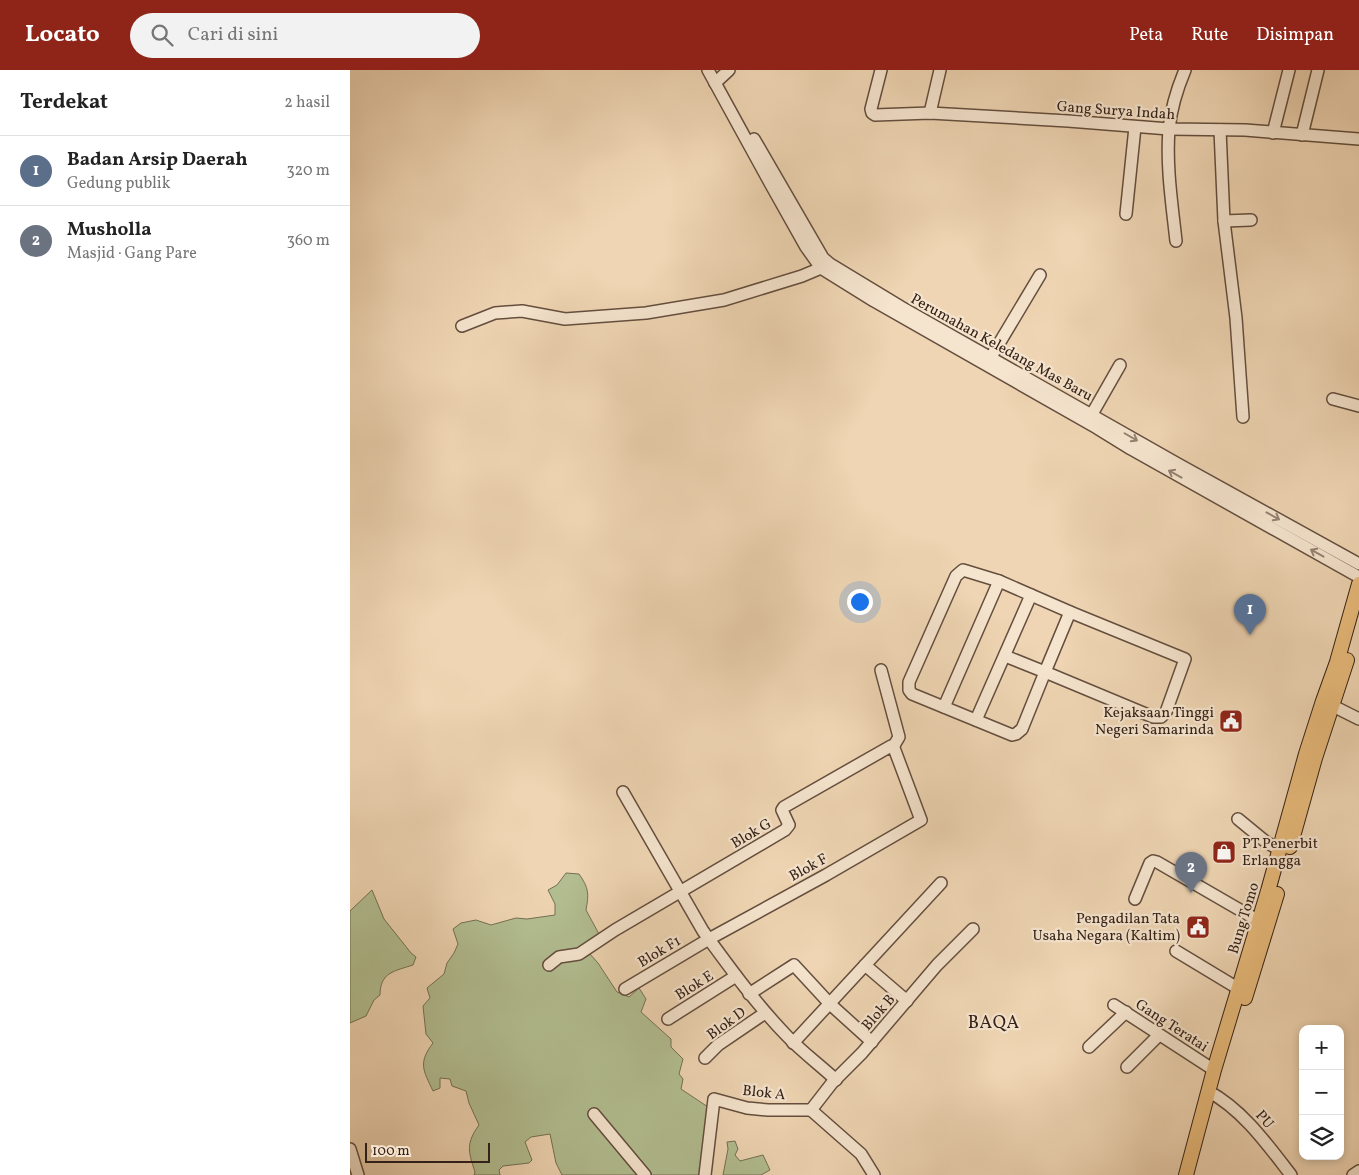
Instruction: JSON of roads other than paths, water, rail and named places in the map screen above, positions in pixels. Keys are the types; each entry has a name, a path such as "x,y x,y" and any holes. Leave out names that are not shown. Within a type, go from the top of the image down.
{"main road":[{"name":"Bung Tomo","path":"1186,1175 1315,758 1337,662 1358,591"},
{"name":"Bung Tomo","path":"1191,1175 1212,1093 1214,1070 1259,921 1273,892 1280,850 1327,703 1343,674 1359,613"}],"street":[{"name":"Perumahan Keledang Mas Baru","path":"708,70 716,78 823,258 824,264 991,357 1097,421 1359,564"},
{"path":"716,78 728,70"},
{"name":"Gang Surya Indah","path":"881,70 871,109 875,115 930,113 1169,129 1273,132 1359,139"},
{"path":"930,113 940,70"},
{"path":"1176,241 1170,181 1169,129 1176,92 1185,70"},
{"path":"1273,132 1289,70"},
{"path":"1302,135 1318,70"},
{"path":"1126,214 1135,126"},
{"path":"1220,130 1224,222 1236,318 1243,417"},
{"path":"1224,222 1251,220"},
{"path":"462,326 495,313 522,310 565,319 646,313 724,300 802,276 824,264 833,277 1097,421 1131,449 1359,577"},
{"path":"991,357 1040,275"},
{"path":"1097,421 1120,365"},
{"path":"1333,399 1359,406"},
{"path":"1005,656 1045,672 1153,717 1160,717 1166,712 1185,659 1070,612 999,580 963,570 958,572 909,682 909,690 912,694 1012,735 1016,734 1022,729 1045,672 1070,612"},
{"path":"944,707 999,580"},
{"path":"976,720 1031,595"},
{"path":"881,670 899,737 892,746"},
{"path":"1327,703 1359,719"},
{"name":"Blok F","path":"708,939 826,875 921,820 892,746"},
{"name":"Blok G","path":"681,893 785,830 788,825 782,810 784,807 892,746"},
{"path":"623,792 708,939 749,994 793,1043 837,1078"},
{"path":"1238,819 1266,842 1280,850"},
{"path":"1135,898 1150,862 1153,861 1259,921"},
{"path":"793,1043 941,883"},
{"path":"549,965 559,957 579,954 610,933 681,893"},
{"name":"Blok B","path":"811,1110 937,965 973,929"},
{"name":"Blok F1","path":"625,989 708,939"},
{"path":"1176,951 1239,990"},
{"path":"865,965 907,1001"},
{"path":"749,994 794,966 830,1004 872,1042"},
{"name":"Blok E","path":"668,1019 736,976"},
{"name":"Gang Teratai","path":"1114,1005 1214,1070"},
{"path":"1089,1047 1126,1012"},
{"name":"Blok D","path":"705,1058 718,1045 765,1013"},
{"path":"1127,1067 1159,1035"},
{"name":"PU","path":"1212,1093 1224,1099 1248,1122 1291,1175"},
{"name":"Blok A","path":"705,1175 714,1099 746,1108 811,1110"},
{"path":"811,1110 861,1154 874,1175"},
{"path":"594,1114 646,1175"},
{"path":"350,1149 358,1175"},
{"path":"1353,1175 1359,1171"}],"place":[{"name":"Badan Arsip Daerah","path":"1250,635"},
{"name":"Kejaksaan Tinggi Negeri Samarinda","path":"1231,721"},
{"name":"PT Penerbit Erlangga","path":"1224,852"},
{"name":"Musholla","path":"1191,893"},
{"name":"Pengadilan Tata Usaha Negara (Kaltim)","path":"1198,927"}],"district":[{"name":"BAQA","path":"994,1022"}]}
